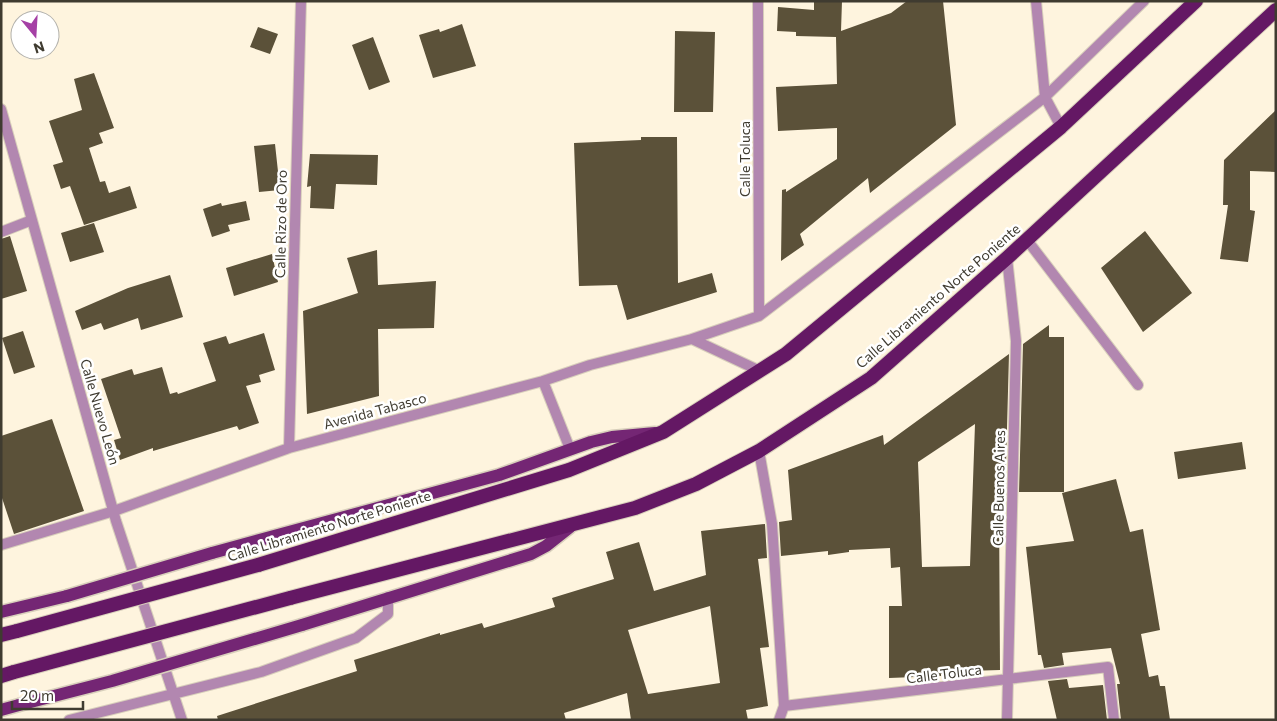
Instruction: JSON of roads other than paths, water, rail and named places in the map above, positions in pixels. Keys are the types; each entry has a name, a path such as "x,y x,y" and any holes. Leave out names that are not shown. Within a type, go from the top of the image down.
{"highway":[{"name":"Calle Libramiento Norte Poniente","path":"1,636 258,565 568,470 662,432 786,354 1060,127 1196,1"},
{"name":"Calle Libramiento Norte Poniente","path":"8,674 290,598 570,527 635,508 696,484 759,451 871,378 1027,240 1276,10"}],"main road":[{"name":"Calle Libramiento Norte Poniente","path":"1,612 67,596 212,553 499,475 570,449 612,437 662,432"},
{"name":"Calle Libramiento Norte Poniente","path":"1,710 112,681 302,625 531,554 546,546 570,527"}],"street":[{"name":"Calle Rizo de Oro","path":"289,448 301,1"},
{"name":"Calle Toluca","path":"758,1 759,316"},
{"path":"1036,1 1045,97 1060,127"},
{"name":"Avenida Tabasco","path":"1,545 114,511 289,448 543,381 590,365 692,338 759,316 1045,97 1144,1"},
{"name":"Calle Nuevo León","path":"1,109 114,511 182,720"},
{"path":"1,232 32,220"},
{"path":"1027,240 1138,385"},
{"name":"Calle Buenos Aires","path":"1007,258 1016,342 1007,720"},
{"path":"692,338 760,371"},
{"path":"543,381 570,449"},
{"path":"759,451 772,524 784,706 779,720"},
{"path":"68,720 261,672 356,638 388,614 388,597"},
{"name":"Calle Toluca","path":"784,706 1108,667 1114,720"}]}
